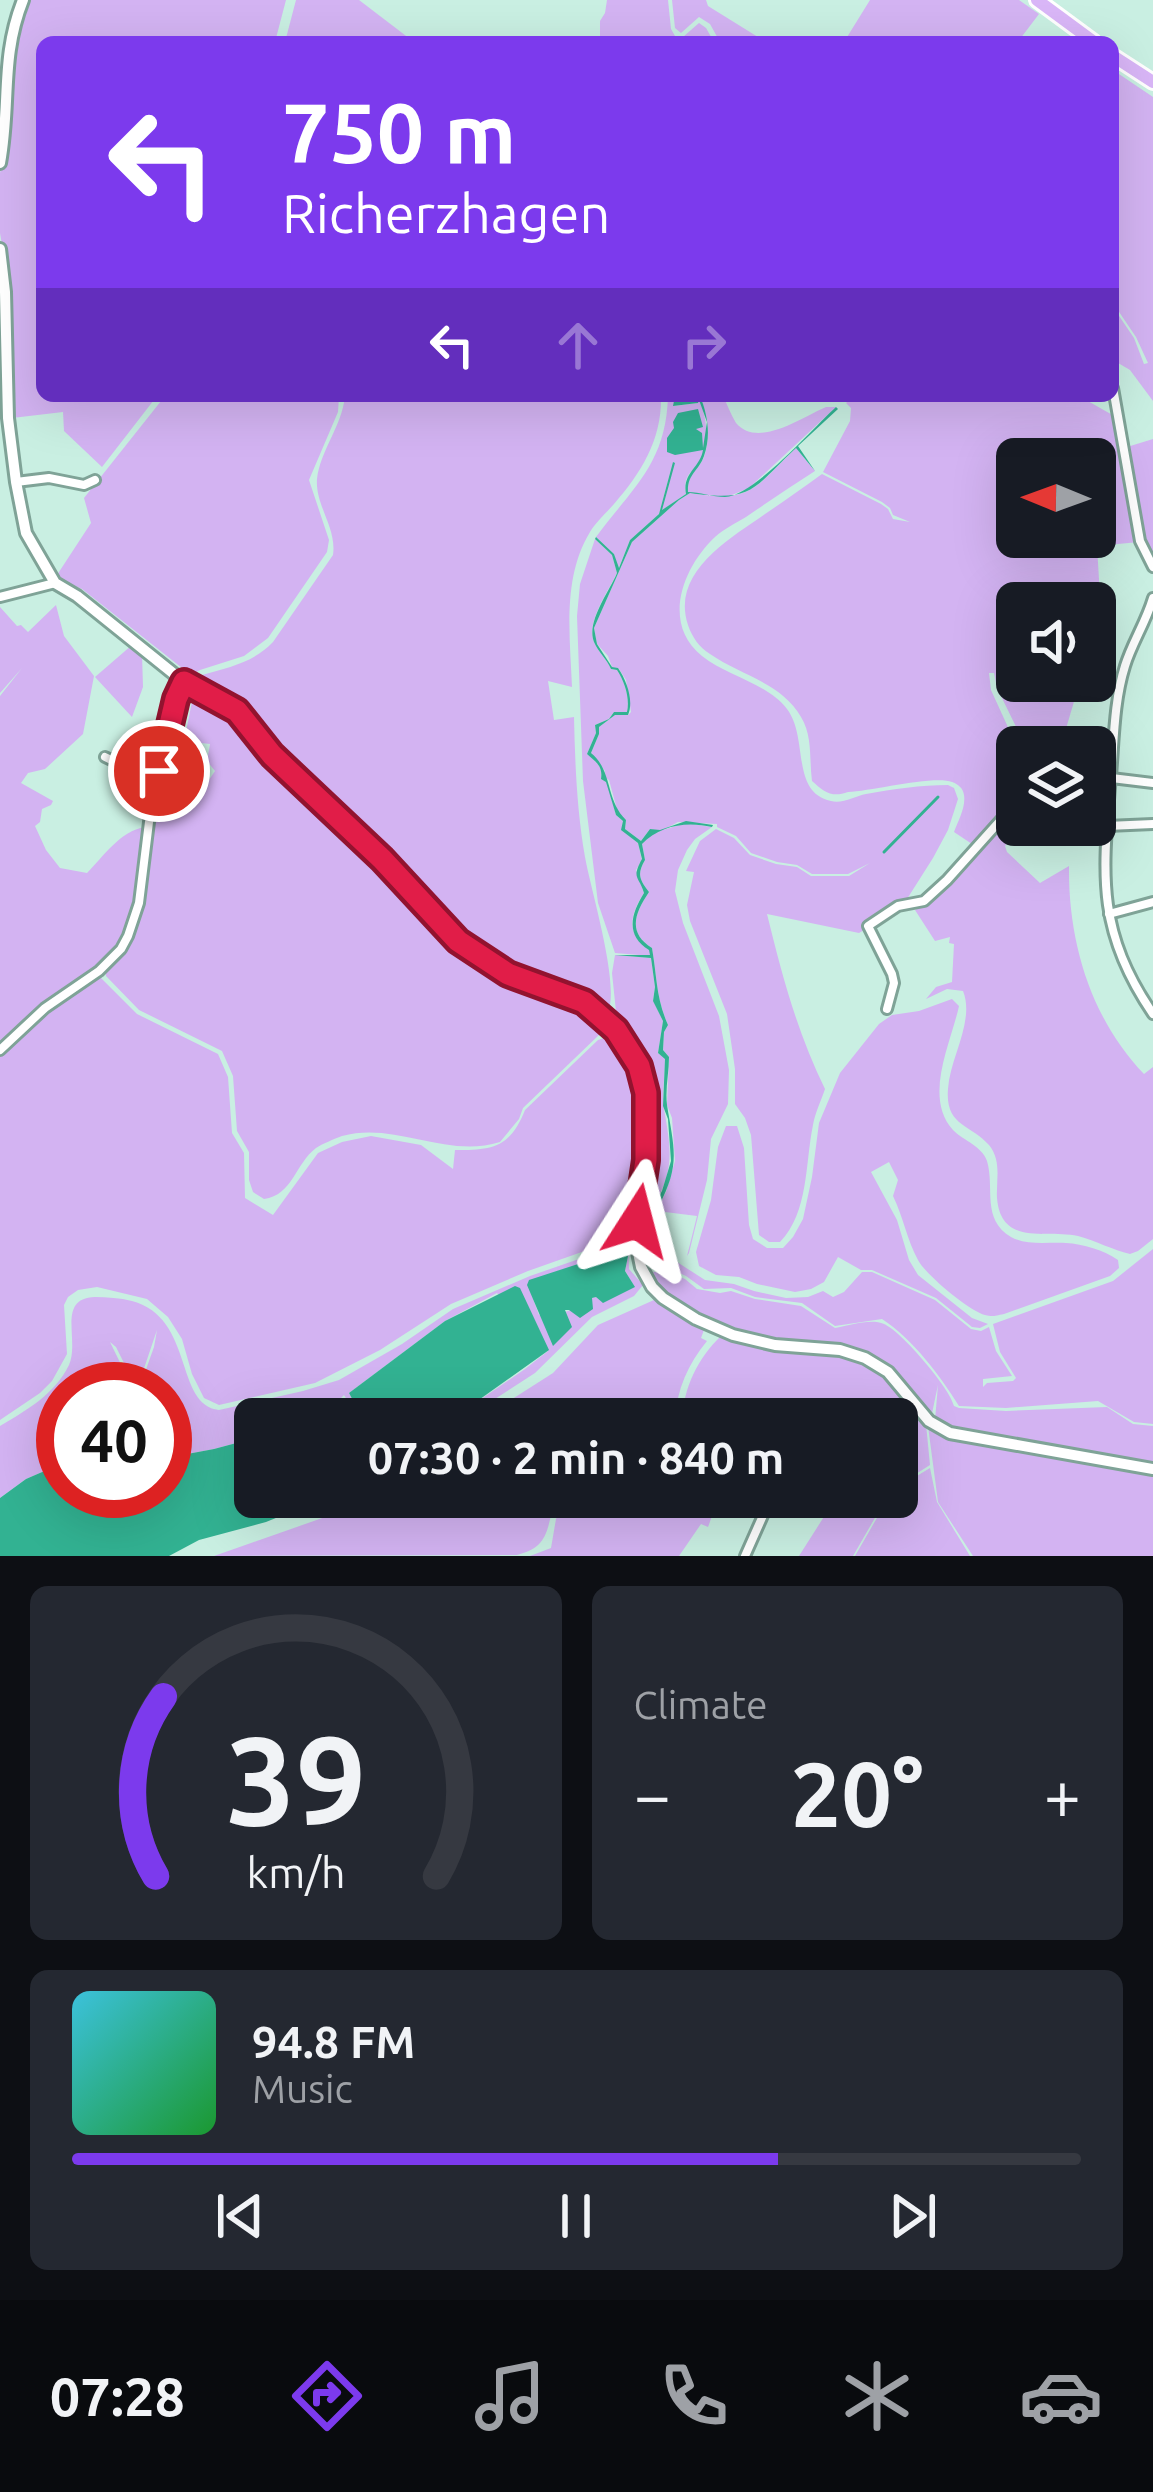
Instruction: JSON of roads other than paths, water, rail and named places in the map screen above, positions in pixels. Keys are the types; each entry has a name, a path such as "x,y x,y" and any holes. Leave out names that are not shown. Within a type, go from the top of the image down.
{"main road":[{"path":"1037,0 1086,36"},
{"path":"1119,60 1153,82"}],"street":[{"path":"0,163 1,58 23,0"},
{"path":"0,249 5,292 4,421 26,533 55,583 184,682 237,711 272,755 382,859 458,941 508,974 584,1002 616,1030 639,1066 646,1093 646,1160 634,1238 652,1287 685,1312 723,1331 865,1358 888,1372 926,1418 950,1433 1153,1469"},
{"path":"1115,402 1140,541 1153,567"},
{"path":"16,482 49,478 83,485 95,480"},
{"path":"0,597 55,583"},
{"path":"1116,732 1120,686 1153,598"},
{"path":"0,1050 121,949 136,918 159,771 184,682"},
{"path":"105,757 130,769 159,771"},
{"path":"1116,778 1153,783"},
{"path":"1116,826 1153,824"},
{"path":"887,1009 892,974 868,926 898,906 924,901 996,825"},
{"path":"1106,846 1104,878 1116,945 1133,985 1153,1014"},
{"path":"1109,914 1153,902"},
{"path":"746,1556 762,1518"}],"waterway":[{"path":"884,852 938,797"}]}
